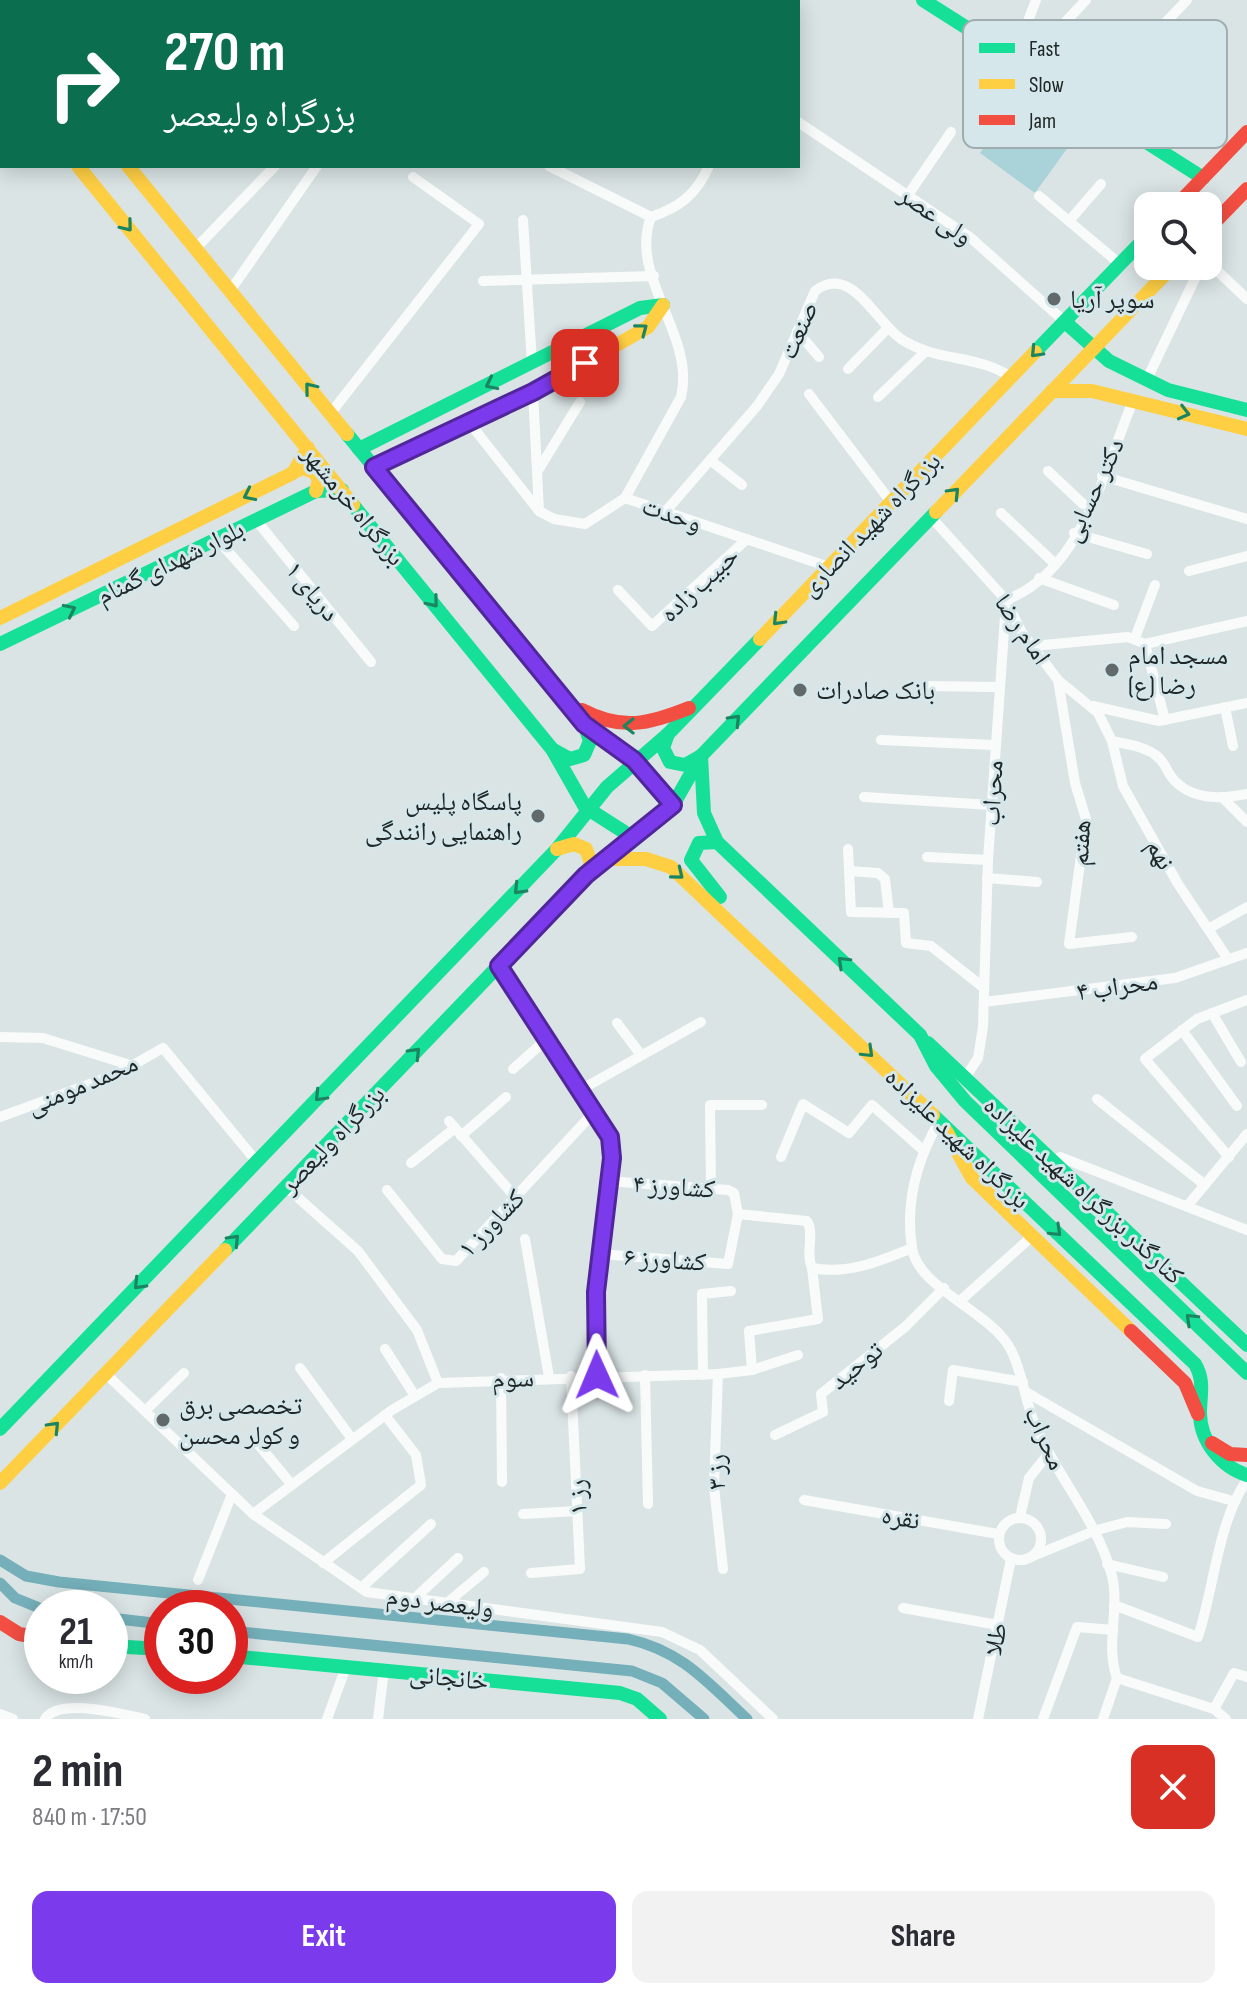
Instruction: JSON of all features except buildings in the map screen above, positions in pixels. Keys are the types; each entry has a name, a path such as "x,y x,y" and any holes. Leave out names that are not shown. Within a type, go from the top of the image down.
{"main road":[{"path":"923,0 963,26"},
{"path":"1190,192 1244,142"},
{"path":"1156,148 1203,178"},
{"name":"بزرگراه خرمشهر","path":"80,168 552,749 585,807 632,837"},
{"name":"بزرگراه خرمشهر","path":"130,168 584,724 634,760 673,805"},
{"path":"1222,215 1247,189"},
{"name":"بزرگراه شهید انصاری","path":"585,807 634,760 668,734 1134,250"},
{"name":"بزرگراه شهید انصاری","path":"673,805 701,756 1160,280"},
{"path":"359,449 640,308 663,305"},
{"path":"374,467 533,392 648,327 663,305"},
{"path":"1065,322 1109,361 1168,390"},
{"path":"1092,391 1077,378 1078,370 1086,364 1168,390 1247,410"},
{"path":"1052,391 1092,391 1247,429"},
{"path":"393,433 389,440 390,448 401,454"},
{"path":"296,471 308,448"},
{"path":"296,471 307,469 315,473 319,480 316,491"},
{"name":"بلوار شهدای گمنام","path":"0,618 296,471"},
{"name":"بلوار شهدای گمنام","path":"0,644 316,491 342,490"},
{"path":"565,701 604,722 624,727 648,725 696,705"},
{"path":"552,749 570,759 584,755 590,741 584,724"},
{"path":"668,734 663,748 670,762 685,765 701,756"},
{"name":"بزرگراه شهید علیزاده","path":"701,756 704,813 717,842 920,1035 936,1066 965,1101 1247,1373"},
{"name":"بزرگراه ولیعصر","path":"0,1483 586,875 673,805"},
{"name":"بزرگراه ولیعصر","path":"0,1429 557,849 585,807"},
{"path":"717,842 705,841 697,845 692,863 739,918 748,938"},
{"path":"557,849 574,844 586,849 591,863 586,875"},
{"name":"بزرگراه شهید علیزاده","path":"605,859 646,859 671,867 940,1120 1196,1365 1204,1385 1205,1433"},
{"name":"کنارگذر بزرگراه شهید علیزاده","path":"920,1035 1247,1345"},
{"name":"کنارگذر بزرگراه شهید علیزاده","path":"940,1120 972,1178 1185,1383 1205,1433"},
{"path":"1205,1433 1227,1453 1247,1455"},
{"path":"1205,1433 1224,1465 1247,1478"},
{"path":"0,1622 24,1635"},
{"name":"خانجانی","path":"248,1658 620,1693 637,1699 660,1719"}],"street":[{"path":"1031,20 1036,0"},
{"path":"1065,20 1086,0"},
{"path":"1168,20 1187,0"},
{"name":"ولی عصر","path":"800,123 971,238 1065,322"},
{"path":"908,195 951,132"},
{"path":"195,249 273,168"},
{"path":"230,291 316,168"},
{"path":"553,168 651,217"},
{"path":"625,498 681,397 685,378 683,359 646,253 646,231 651,217 683,204 701,183 706,168"},
{"path":"330,414 479,224 413,177"},
{"path":"1069,221 1101,184"},
{"path":"1039,196 1120,264"},
{"path":"523,220 532,364"},
{"path":"1222,275 1247,299"},
{"path":"483,281 654,276"},
{"path":"1147,379 1194,280"},
{"name":"صنعت","path":"665,512 757,406 779,374 815,291 826,283 840,281 850,287 888,328 924,353 989,363 1011,377"},
{"path":"848,369 888,328"},
{"path":"797,331 819,357"},
{"path":"878,397 924,353"},
{"path":"533,392 539,511"},
{"path":"809,394 891,502"},
{"name":"دکتر حسابی","path":"1006,600 1056,565 1102,476 1130,400"},
{"name":"دکتر حسابی","path":"1006,600 1052,561 1074,533 1083,504 1130,400"},
{"path":"538,470 580,402"},
{"path":"468,421 539,511"},
{"path":"710,460 742,485"},
{"path":"1048,471 1083,504"},
{"path":"1102,476 1247,519"},
{"name":"وحدت","path":"539,511 572,523 585,524 625,498 829,567"},
{"path":"1001,513 1052,561"},
{"name":"امام رضا","path":"931,517 1006,600 1033,646 1058,680 1089,705 1107,726 1112,741"},
{"name":"دریای ۱","path":"256,520 371,662"},
{"path":"1074,533 1147,554"},
{"path":"217,539 294,626"},
{"name":"حبیب زاده","path":"618,590 652,626 747,539"},
{"path":"1189,571 1247,556"},
{"path":"1039,578 1114,605"},
{"path":"1155,585 1140,641 1165,720"},
{"name":"محراب","path":"965,1078 978,1058 984,1002 994,745 1006,600"},
{"path":"1033,646 1140,641 1247,621"},
{"name":"هفتم","path":"1058,680 1075,783 1086,819 1069,944 1132,937"},
{"path":"924,686 998,687"},
{"path":"1089,705 1138,719 1165,720 1247,703"},
{"path":"1225,707 1233,746"},
{"path":"881,740 994,745"},
{"path":"1112,741 1151,752 1161,759 1176,783 1192,793 1222,797 1247,794"},
{"name":"نهم","path":"1112,741 1123,786 1178,884 1228,959"},
{"path":"864,797 991,805"},
{"path":"1222,797 1247,822"},
{"path":"848,849 851,912 904,913 906,943 931,946 984,988"},
{"path":"927,857 988,860"},
{"path":"849,871 878,873 885,879 889,913"},
{"path":"987,878 1037,882"},
{"path":"1208,929 1247,907"},
{"name":"محراب ۴","path":"984,1002 1175,978 1247,953"},
{"path":"499,966 596,1110 610,1137 596,1292 597,1375"},
{"path":"1229,1157 1145,1059 1182,1030 1212,1013 1247,1000"},
{"path":"1212,1013 1241,1062"},
{"path":"582,1089 701,1022"},
{"path":"617,1023 641,1055"},
{"path":"1182,1030 1237,1106"},
{"path":"0,1037 43,1038 130,1065"},
{"path":"513,1069 548,1038"},
{"name":"محمد مومنی","path":"0,1117 117,1074 163,1048 257,1162"},
{"path":"411,1163 455,1128 506,1097"},
{"path":"1097,1099 1205,1185"},
{"path":"781,1157 803,1104 849,1133 872,1105 923,1150"},
{"path":"711,1189 710,1105 762,1105"},
{"name":"کشاورز ۱","path":"387,1190 447,1262 462,1257 596,1110"},
{"path":"752,1370 749,1331 818,1319 812,1268 840,1270 873,1264 912,1248 912,1204 923,1150 940,1120"},
{"path":"455,1128 516,1198"},
{"path":"1188,1205 1247,1134"},
{"path":"1053,1161 1060,1157 1247,1230"},
{"name":"کشاورز ۴","path":"607,1181 734,1193 738,1214 807,1221 811,1226 808,1256 812,1268"},
{"path":"286,1187 358,1251 417,1330 438,1383"},
{"name":"کشاورز ۶","path":"600,1254 728,1264 738,1214"},
{"path":"525,1239 549,1377"},
{"path":"960,1301 1029,1239"},
{"name":"محراب","path":"912,1248 917,1265 986,1320 1010,1348 1034,1423 1094,1531 1112,1577 1113,1668 1117,1678"},
{"name":"توحید","path":"775,1435 823,1412 821,1394 905,1327 944,1288"},
{"path":"703,1375 702,1294 731,1291"},
{"path":"385,1349 415,1396"},
{"name":"سوم","path":"253,1514 385,1415 438,1383 501,1378 718,1374 752,1370 798,1355"},
{"path":"300,1368 352,1439"},
{"path":"949,1401 953,1370 1024,1387 1197,1491 1233,1501"},
{"path":"145,1411 184,1373"},
{"name":"ولیعصر دوم","path":"106,1374 253,1514 361,1588 413,1600 625,1625 682,1639 700,1650 773,1719"},
{"name":"رز ۳","path":"718,1374 714,1487 723,1569"},
{"path":"645,1375 648,1504"},
{"name":"رز ۱","path":"531,1573 580,1569 571,1376"},
{"path":"501,1378 502,1482"},
{"path":"323,1563 421,1485 416,1455 385,1415"},
{"path":"258,1444 292,1485"},
{"path":"1020,1517 1029,1478 1049,1453"},
{"path":"1114,1605 1198,1637 1233,1501 1247,1478"},
{"path":"198,1580 232,1494"},
{"name":"نقره","path":"804,1500 998,1534"},
{"path":"523,1514 577,1511"},
{"path":"1026,1559 1038,1550 1041,1536 1036,1525 1020,1517 1006,1522 998,1534 999,1546 1011,1559 1026,1559 1094,1531 1127,1522 1166,1524"},
{"path":"361,1588 431,1524"},
{"path":"413,1600 458,1558"},
{"name":"طلا","path":"978,1719 1011,1559"},
{"path":"1107,1564 1163,1577"},
{"path":"447,1603 484,1572"},
{"path":"903,1608 998,1625"},
{"path":"1043,1719 1077,1627 1113,1630"},
{"path":"327,1719 346,1667"},
{"path":"378,1719 384,1670"},
{"path":"1214,1709 1234,1673 1247,1677"},
{"path":"1103,1719 1117,1678 1214,1709 1226,1719"},
{"path":"45,1719 51,1711 64,1706 145,1719"}],"shaded area":[{"path":"983,148 1068,148 1035,193 980,153"}],"waterway":[{"path":"0,1560 26,1576 59,1582 628,1639 647,1644 679,1660 747,1719"},
{"path":"0,1583 15,1598 24,1602"},
{"path":"128,1620 144,1622"},
{"path":"248,1633 632,1671 662,1683 704,1719"}],"traffic: fast":[{"path":"923,0 963,25"},
{"path":"1156,148 1203,178"},
{"path":"1035,352 1134,249"},
{"path":"359,449 640,308 663,305"},
{"path":"1065,322 1109,361 1168,390 1247,410"},
{"path":"347,434 584,724 634,760 673,805"},
{"path":"0,644 316,491 342,490"},
{"path":"353,505 552,749 585,807 632,837"},
{"path":"225,1250 586,875 673,805 701,756 936,512"},
{"path":"0,1429 557,849 607,787 668,734 760,639"},
{"path":"552,749 570,759 584,755 590,741 584,724"},
{"path":"668,734 663,748 670,762 685,765 701,756"},
{"path":"701,756 704,813 717,842 920,1035 936,1066 965,1101 1247,1373"},
{"path":"717,842 699,843 691,860 720,897"},
{"path":"928,1043 1247,1345"},
{"path":"933,1115 1195,1364 1201,1382 1201,1423 1208,1443 1229,1466 1247,1475"},
{"path":"128,1647 144,1648"},
{"path":"248,1658 620,1693 637,1699 660,1719"}],"traffic: slow":[{"path":"80,168 353,505"},
{"path":"130,168 347,434"},
{"path":"936,512 1160,280"},
{"path":"374,467 564,375 648,327 663,305"},
{"path":"760,639 1035,352"},
{"path":"1052,391 1092,391 1247,429"},
{"path":"0,618 293,473 308,448"},
{"path":"296,471 304,468 315,473 319,480 316,491"},
{"path":"557,849 574,844 586,849 591,863 586,875"},
{"path":"605,859 646,859 671,867 933,1115"},
{"path":"946,1131 972,1178 1131,1331"},
{"path":"0,1483 225,1250"}],"traffic: jam":[{"path":"1189,192 1247,132"},
{"path":"1222,215 1247,189"},
{"path":"582,710 610,721 636,723 689,708"},
{"path":"1131,1331 1185,1383 1198,1414"},
{"path":"1212,1443 1230,1454 1247,1455"},
{"path":"0,1622 24,1635"}],"place":[{"name":"سوپر آریا","path":"1054,299"},
{"name":"مسجد امام رضا (ع)","path":"1112,670"},
{"name":"بانک صادرات","path":"800,690"},
{"name":"پاسگاه پلیس راهنمایی رانندگی","path":"538,816"},
{"name":"تخصصی برق و کولر محسن","path":"163,1420"}],"route":[{"path":"585,363 533,392 374,467 584,724 634,760 673,805 586,875 499,966 582,1089 610,1137 612,1158 596,1292 597,1375"}]}
